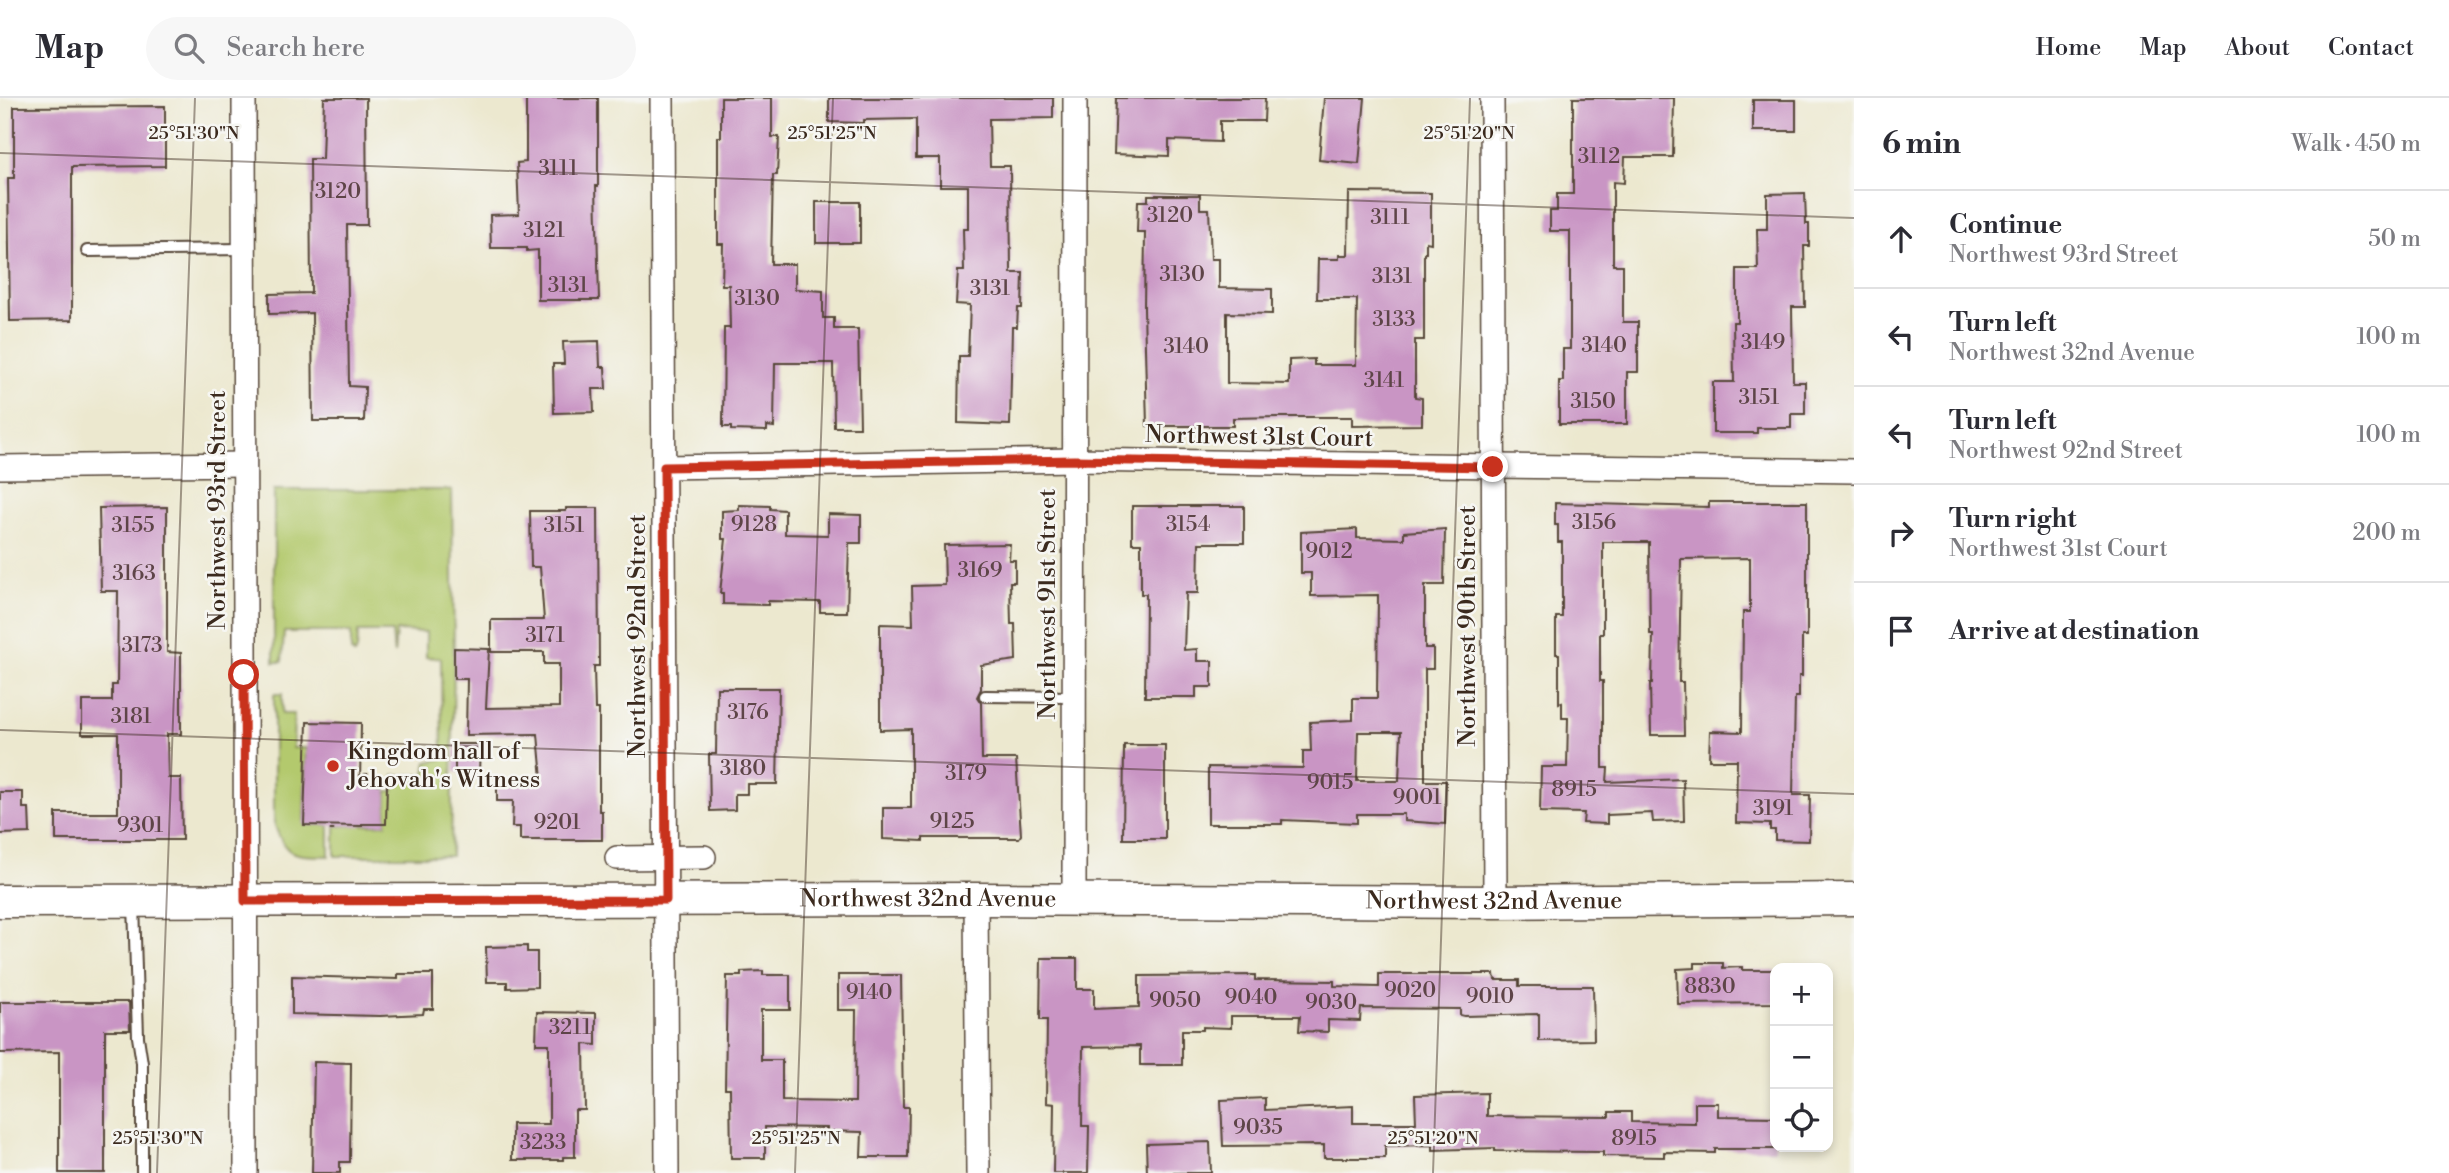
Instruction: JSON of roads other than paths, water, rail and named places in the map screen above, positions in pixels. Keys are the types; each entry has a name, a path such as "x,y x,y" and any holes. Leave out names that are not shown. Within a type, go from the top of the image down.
{"main road":[{"name":"Northwest 32nd Avenue","path":"0,901 976,899 1495,902 1854,899"}],"street":[{"name":"Northwest 93rd Street","path":"244,98 246,1173"},
{"name":"Northwest 92nd Street","path":"662,98 667,1173"},
{"name":"Northwest 91st Street","path":"1074,900 1075,98"},
{"name":"Northwest 90th Street","path":"1492,98 1495,902"},
{"name":"Northwest 31st Court","path":"664,467 1074,460 1854,471"},
{"path":"0,467 244,464"},
{"path":"617,858 704,857"},
{"path":"976,899 978,1173"}],"lane":[{"path":"87,251 244,249"},
{"path":"985,696 1074,697"},
{"path":"134,901 138,1037 142,1063 142,1173"}],"place":[{"name":"Kingdom hall of Jehovah's Witness","path":"333,766"}]}
